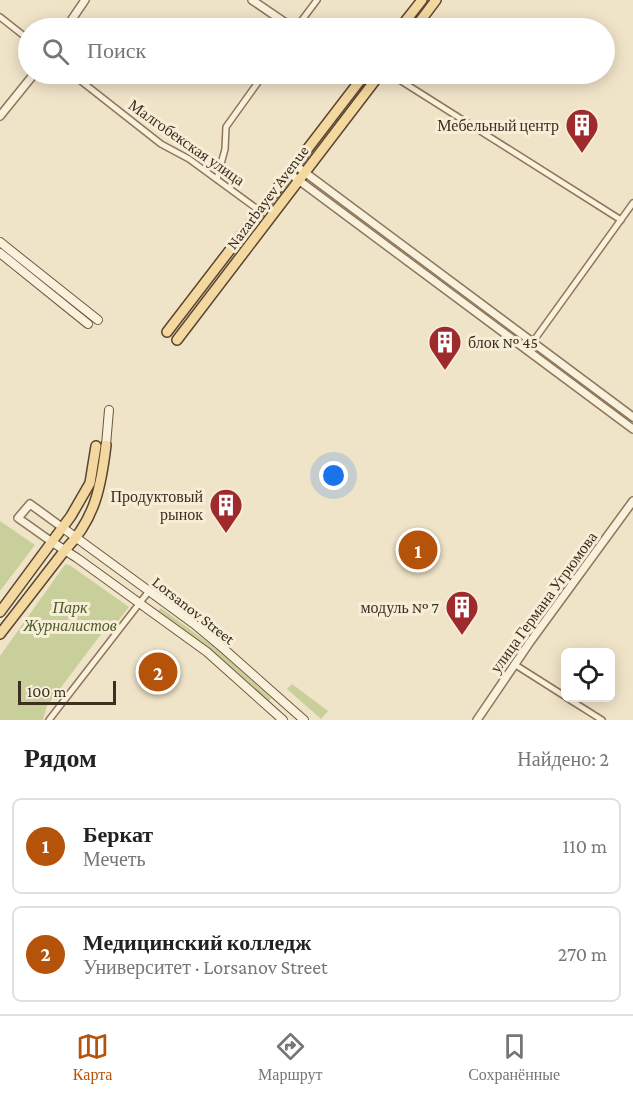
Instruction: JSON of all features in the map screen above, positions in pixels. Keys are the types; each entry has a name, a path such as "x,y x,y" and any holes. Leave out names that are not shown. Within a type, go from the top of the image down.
{"main road":[{"path":"408,18 422,0"},
{"path":"422,18 436,0"},
{"name":"Nazarbayev Avenue","path":"166,332 357,84"},
{"name":"Nazarbayev Avenue","path":"177,340 372,84"},
{"path":"0,242 98,320"},
{"path":"0,253 88,324"},
{"path":"0,612 63,528 90,483 110,410"},
{"path":"0,634 65,550 77,538 89,518 97,499 101,446"},
{"name":"Lorsanov Street","path":"63,528 194,624 304,720"},
{"name":"Lorsanov Street","path":"52,542 207,652 283,720"},
{"path":"0,644 13,617"}],"street":[{"path":"73,18 85,0"},
{"path":"252,0 279,18"},
{"path":"302,18 317,0"},
{"path":"0,17 18,31"},
{"path":"0,116 26,84"},
{"name":"Малгобекская улица","path":"85,84 161,144 189,159 260,210"},
{"path":"217,179 225,149 226,127 257,84"},
{"path":"406,84 621,220"},
{"path":"292,169 633,417"},
{"path":"302,176 526,350 633,429"},
{"path":"526,350 633,203"},
{"name":"улица Германа Угрюмова","path":"477,720 514,664 633,501"},
{"path":"52,542 18,518 30,504 63,528"},
{"path":"49,720 149,591"},
{"path":"514,664 561,694"},
{"path":"574,702 602,720"}],"green space":[{"path":"0,521 35,545 0,591"},
{"name":"Парк Журналистов","path":"66,564 129,607 118,621 111,621 47,706 43,720 0,720 0,656"},
{"path":"161,608 218,650 271,698 269,701 215,653 158,611"},
{"path":"292,684 328,711 321,719 287,689"}],"place":[{"name":"Мебельный центр","path":"582,154"},
{"name":"блок № 45","path":"445,371"},
{"name":"Продуктовый рынок","path":"226,534"},
{"name":"Беркат","path":"418,550"},
{"name":"модуль № 7","path":"462,636"},
{"name":"Медицинский колледж","path":"158,672"}]}
